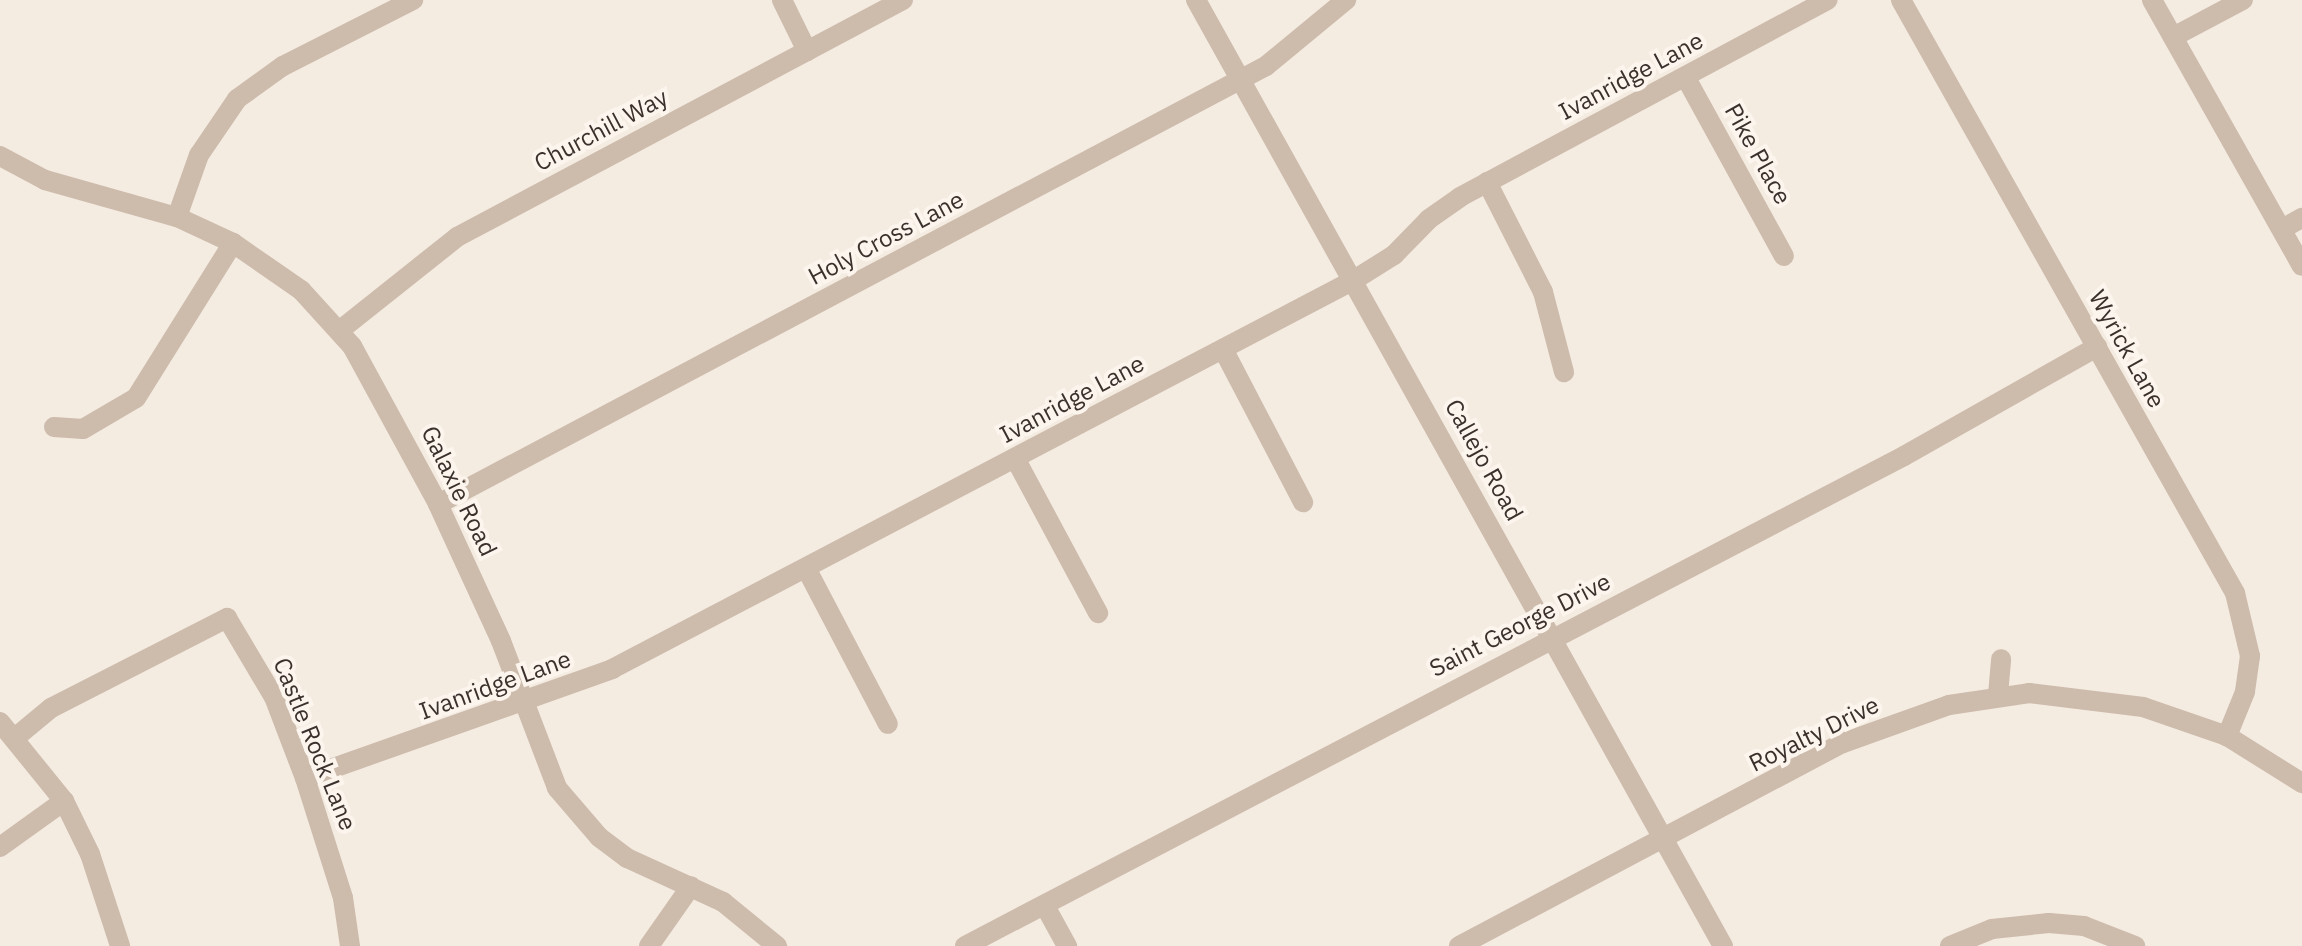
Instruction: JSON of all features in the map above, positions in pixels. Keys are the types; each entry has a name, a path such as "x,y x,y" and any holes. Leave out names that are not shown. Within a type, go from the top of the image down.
{"street":[{"path":"177,217 199,155 237,99 283,66 413,0"},
{"path":"782,0 807,51"},
{"name":"Churchill Way","path":"339,331 457,237 903,0"},
{"name":"Callejo Road","path":"1196,0 1723,946"},
{"name":"Holy Cross Lane","path":"438,504 1242,80 1266,66 1346,0"},
{"name":"Ivanridge Lane","path":"305,778 612,669 1354,280 1394,255 1429,219 1487,182 1828,0"},
{"name":"Wyrick Lane","path":"1901,0 2235,593 2247,626 2250,656 2245,692 2227,736"},
{"path":"2152,0 2302,266"},
{"path":"2173,37 2243,0"},
{"name":"Pike Place","path":"1686,78 1784,256"},
{"name":"Galaxie Road","path":"0,156 45,180 177,217 233,243 301,290 339,331 386,403 438,504 492,618 557,788 575,811 627,858 691,886 761,929 777,946"},
{"path":"1487,182 1543,292 1564,372"},
{"path":"2282,229 2302,218"},
{"path":"54,427 83,429 136,398 233,243"},
{"name":"Saint George Drive","path":"965,946 1904,456 2097,347"},
{"path":"1223,349 1303,502"},
{"path":"1015,458 1098,613"},
{"path":"806,568 888,724"},
{"name":"Castle Rock Lane","path":"16,737 51,708 227,618 274,697 305,778 339,884 350,946"},
{"path":"1998,695 2001,659"},
{"name":"Royalty Drive","path":"1459,946 1843,743 1949,705 1998,695 2088,697 2143,707 2227,736 2302,783"},
{"path":"0,722 16,737 64,801 90,854 120,946"},
{"path":"0,847 64,801"},
{"path":"649,946 691,886"},
{"path":"1045,906 1067,946"},
{"path":"1950,946 2001,927 2049,923 2084,926 2135,946"}]}
